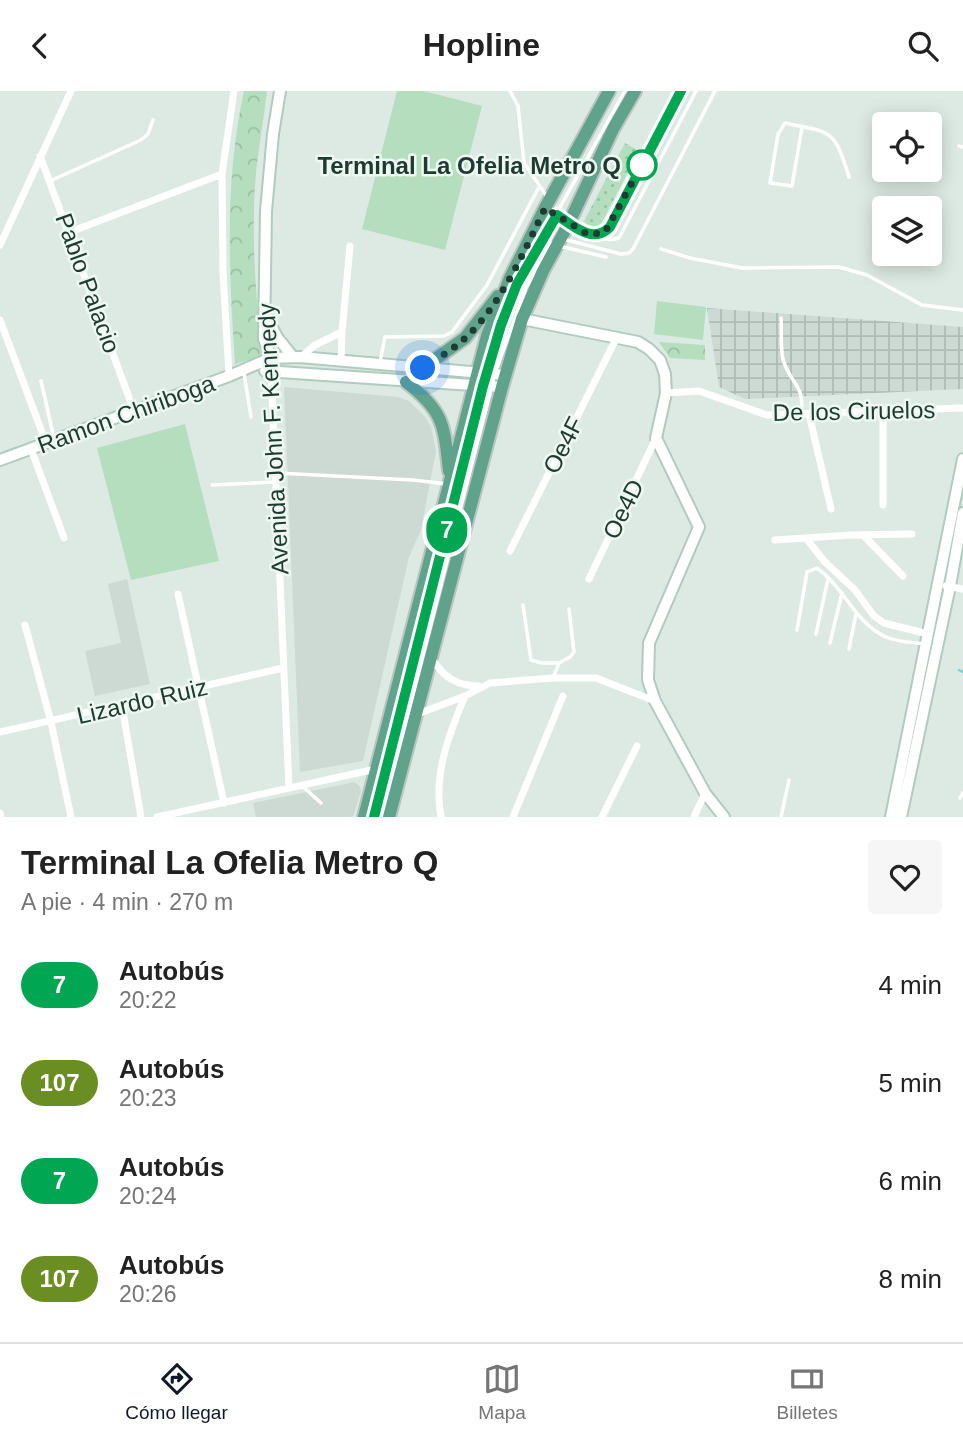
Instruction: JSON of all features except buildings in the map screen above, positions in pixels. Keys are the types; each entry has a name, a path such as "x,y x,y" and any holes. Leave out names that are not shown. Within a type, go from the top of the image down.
{"main road":[{"path":"423,368 465,338 510,278 550,207 609,91"},
{"path":"364,817 449,482 489,380 522,319 613,129 635,91"},
{"path":"389,817 430,657 489,380 487,336 510,278"},
{"path":"406,381 437,411 444,430 449,482"}],"street":[{"path":"0,245 71,91"},
{"name":"Avenida John F. Kennedy","path":"229,376 223,272 222,174 234,91"},
{"name":"Avenida John F. Kennedy","path":"279,91 266,211 264,339 271,358 289,788"},
{"name":"Pablo Palacio","path":"40,156 134,411"},
{"path":"70,232 222,174"},
{"path":"341,361 351,246"},
{"path":"266,316 277,337 297,357 315,345 342,333"},
{"path":"522,319 638,342 660,360 666,375 666,393 656,438 699,527 649,643 648,680 654,701 705,793 724,817"},
{"path":"0,320 51,442"},
{"name":"Oe4F","path":"510,551 616,339"},
{"name":"Ramon Chiriboga","path":"0,460 248,369 271,358 297,357 423,368 489,380"},
{"path":"248,369 406,381 489,380"},
{"name":"De los Ciruelos","path":"666,393 699,391 767,415 963,408"},
{"path":"883,411 883,505"},
{"path":"804,414 831,509"},
{"name":"Oe4D","path":"589,579 656,438"},
{"path":"31,449 64,538"},
{"path":"891,817 963,459"},
{"path":"901,817 962,529 963,513"},
{"path":"775,540 912,534"},
{"path":"863,535 903,576"},
{"path":"806,538 824,561 855,590 874,616 884,623 927,640"},
{"path":"938,585 963,589"},
{"path":"178,594 224,803"},
{"path":"25,625 51,722 71,817"},
{"path":"430,657 441,672 456,683 483,686"},
{"name":"Lizardo Ruiz","path":"0,732 283,668"},
{"path":"415,715 497,682 553,678 596,678 654,701"},
{"path":"441,817 438,797 443,758 465,696"},
{"path":"513,817 563,696"},
{"path":"122,706 141,817"},
{"path":"602,817 637,747"},
{"path":"158,817 376,769"},
{"path":"694,817 705,793"}],"lane":[{"path":"510,91 518,106 524,163 550,207 589,235 611,240 621,235 696,91"},
{"path":"382,817 501,325 550,207 625,91"},
{"path":"589,235 600,234 610,227 681,91"},
{"path":"559,242 621,254 629,253 715,91"},
{"path":"50,181 141,140 148,134 153,120"},
{"path":"803,127 792,186 770,183 778,134 785,123 820,129 840,150 849,177"},
{"path":"380,365 385,337 444,336 452,332 486,285 539,187"},
{"path":"374,817 489,380 526,288 554,239 606,257"},
{"path":"661,249 690,258 742,268 839,267 867,275 922,305 963,310"},
{"path":"781,318 783,356 802,393 804,414"},
{"path":"248,369 251,417"},
{"path":"41,381 51,442"},
{"path":"212,485 275,477 449,482"},
{"path":"797,630 807,572 817,568 842,593 867,625 887,638 927,640"},
{"path":"816,634 828,579"},
{"path":"831,643 842,593"},
{"path":"523,605 531,660 548,664 559,663 574,652 569,609"},
{"path":"849,649 856,614"},
{"path":"553,678 559,663"},
{"path":"781,817 789,780"},
{"path":"301,785 321,803"}],"shaded area":[{"path":"707,308 963,327 963,389 745,399 719,387"},
{"path":"284,387 398,397 409,401 431,427 436,451 421,530 409,557 363,761 300,772"},
{"path":"127,579 150,684 95,696 85,651 121,643 108,584"},
{"path":"355,782 361,791 353,817 256,817 253,803"}],"green space":[{"path":"244,91 267,91 256,172 254,218 256,287 263,356 235,364 230,261 231,193 233,159"},
{"path":"397,91 424,91 482,106 445,250 362,229"},
{"path":"625,143 639,151 601,224 589,226 584,221"},
{"path":"657,301 706,307 703,340 654,334"},
{"path":"659,342 705,345 705,360 670,358"},
{"path":"185,424 219,561 131,580 97,448"}],"waterway":[{"path":"959,670 963,672"}],"bus line":[{"name":"7","path":"374,817 483,386 501,325 517,284 557,215 589,235 600,234 610,227 681,91"}],"place":[{"name":"Terminal La Ofelia Metro Q","path":"642,165"}],"route":[{"path":"423,368 453,348 480,321 510,278 545,208 589,235 605,232 645,159 642,165"}]}
